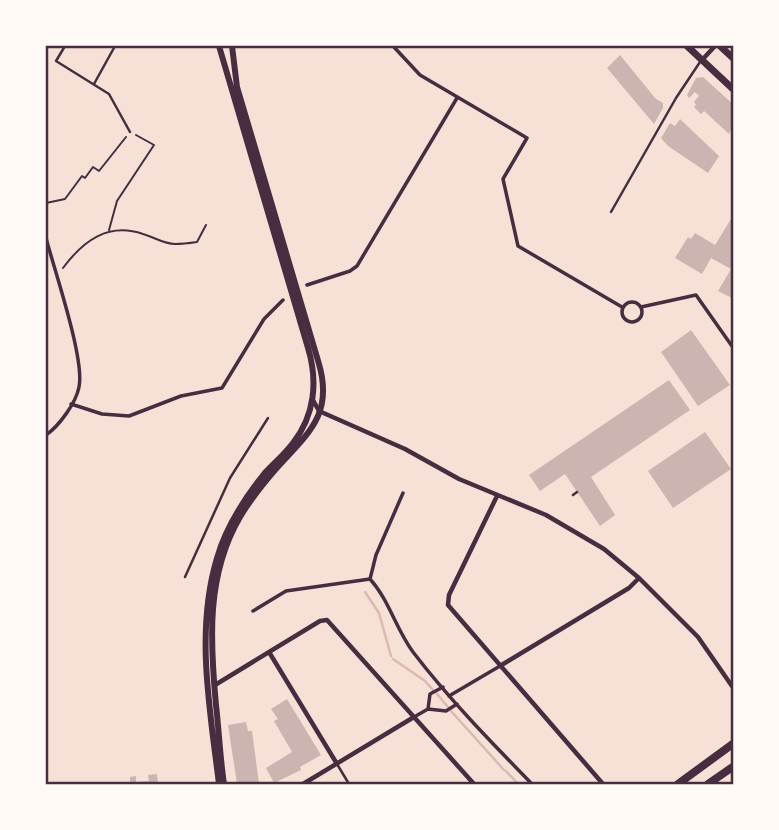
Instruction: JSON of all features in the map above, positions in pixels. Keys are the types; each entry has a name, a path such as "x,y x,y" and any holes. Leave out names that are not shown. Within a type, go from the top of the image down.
{"main road":[{"path":"688,46 733,90"},
{"path":"717,46 733,59"},
{"path":"678,785 733,743"},
{"path":"708,785 733,768"}],"street":[{"path":"219,46 315,380 304,425 296,439 263,475 238,511 224,540 214,571 207,606 206,644 219,785"},
{"path":"224,785 211,626 217,579 226,546 253,497 316,424 323,394 322,376 237,88 232,46"},
{"path":"393,46 420,75 527,138 503,179 519,246 622,307"},
{"path":"702,60 717,46"},
{"path":"307,285 350,271 357,266 457,98"},
{"path":"46,238 75,347 80,380 79,390 71,404 46,435"},
{"path":"622,307 631,301 641,306 696,295 733,349"},
{"path":"71,404 102,414 129,416 181,396 219,389 264,320 283,300"},
{"path":"622,307 623,317 632,322 641,317 641,306"},
{"path":"312,399 320,411 378,436 497,496 546,515 614,556 698,637 733,689"},
{"path":"370,579 376,555 403,493"},
{"path":"497,496 447,599 449,606 603,785"},
{"path":"449,696 629,587 639,578"},
{"path":"253,611 286,591 370,579 379,587 412,651 449,696 532,785"},
{"path":"214,686 320,621 329,621 474,785"},
{"path":"269,652 337,764"},
{"path":"428,709 430,694 443,687"},
{"path":"303,785 428,709 446,711 457,704"}],"lane":[{"path":"57,46 64,47 56,61 109,94 130,132"},
{"path":"94,84 115,46"},
{"path":"611,212 676,99 702,60"},
{"path":"185,577 230,478 268,418"},
{"path":"337,764 349,785"}],"path":[{"path":"46,203 65,200 82,176 85,178 93,167 99,171 130,132 154,145 117,201 109,230"},
{"path":"57,277 82,245 109,230 137,231 172,244 183,244 197,242 206,225"}],"building":[{"path":"620,55 656,99 663,103 654,124 607,68"},
{"path":"703,77 734,105 734,125 729,134 704,111 701,114 694,107 699,96 695,92 689,98 687,95 696,78"},
{"path":"680,119 719,156 708,173 668,146 661,138 670,123 675,126"},
{"path":"734,214 734,299 718,291 731,269 711,258 702,274 675,258 688,237 691,239 695,233 715,245"},
{"path":"691,330 730,385 698,406 661,352"},
{"path":"669,380 690,410 591,477 615,515 600,526 565,474 540,491 529,475"},
{"path":"705,432 731,469 673,508 648,471"},
{"path":"287,699 321,755 300,767 301,770 274,783 266,768 292,752 274,721 278,719 271,709"},
{"path":"246,722 248,731 252,731 259,784 237,784 228,725"},
{"path":"157,774 158,784 130,784 130,777 136,776 136,782 149,781 148,775"}],"waterway":[{"path":"365,592 379,613 391,656"},
{"path":"393,659 425,681 433,690"},
{"path":"437,694 448,707"},
{"path":"451,711 504,770"},
{"path":"506,771 518,784"}]}
